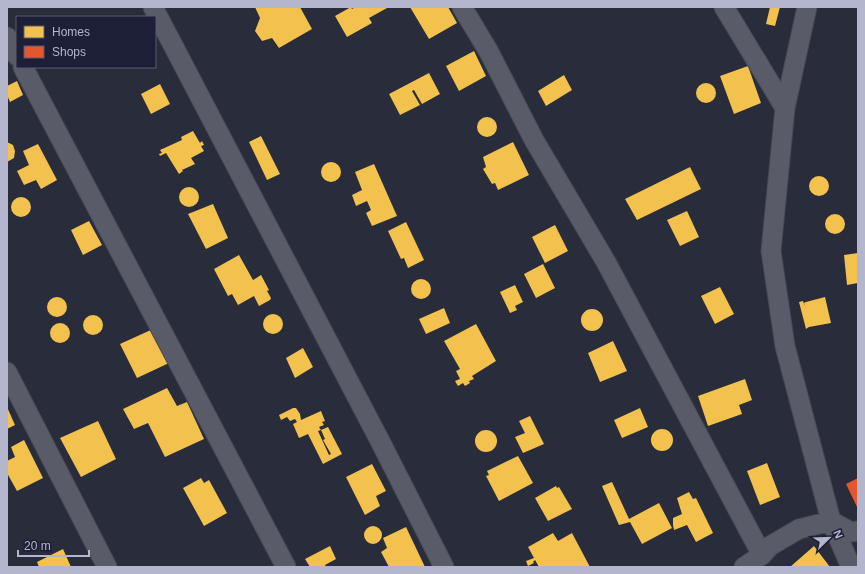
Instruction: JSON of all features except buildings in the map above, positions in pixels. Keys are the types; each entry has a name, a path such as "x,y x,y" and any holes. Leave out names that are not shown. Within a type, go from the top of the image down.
{"street":[{"path":"153,7 380,441 444,567"},
{"path":"462,7 488,52 534,140 606,262 762,555"},
{"path":"724,7 785,108"},
{"path":"806,7 785,108 771,251 785,346 831,521 851,567"},
{"path":"7,37 16,54"},
{"path":"24,68 286,567"},
{"path":"7,372 106,567"},
{"path":"744,567 762,555 770,546 799,530 831,521 851,532 858,531"}]}
